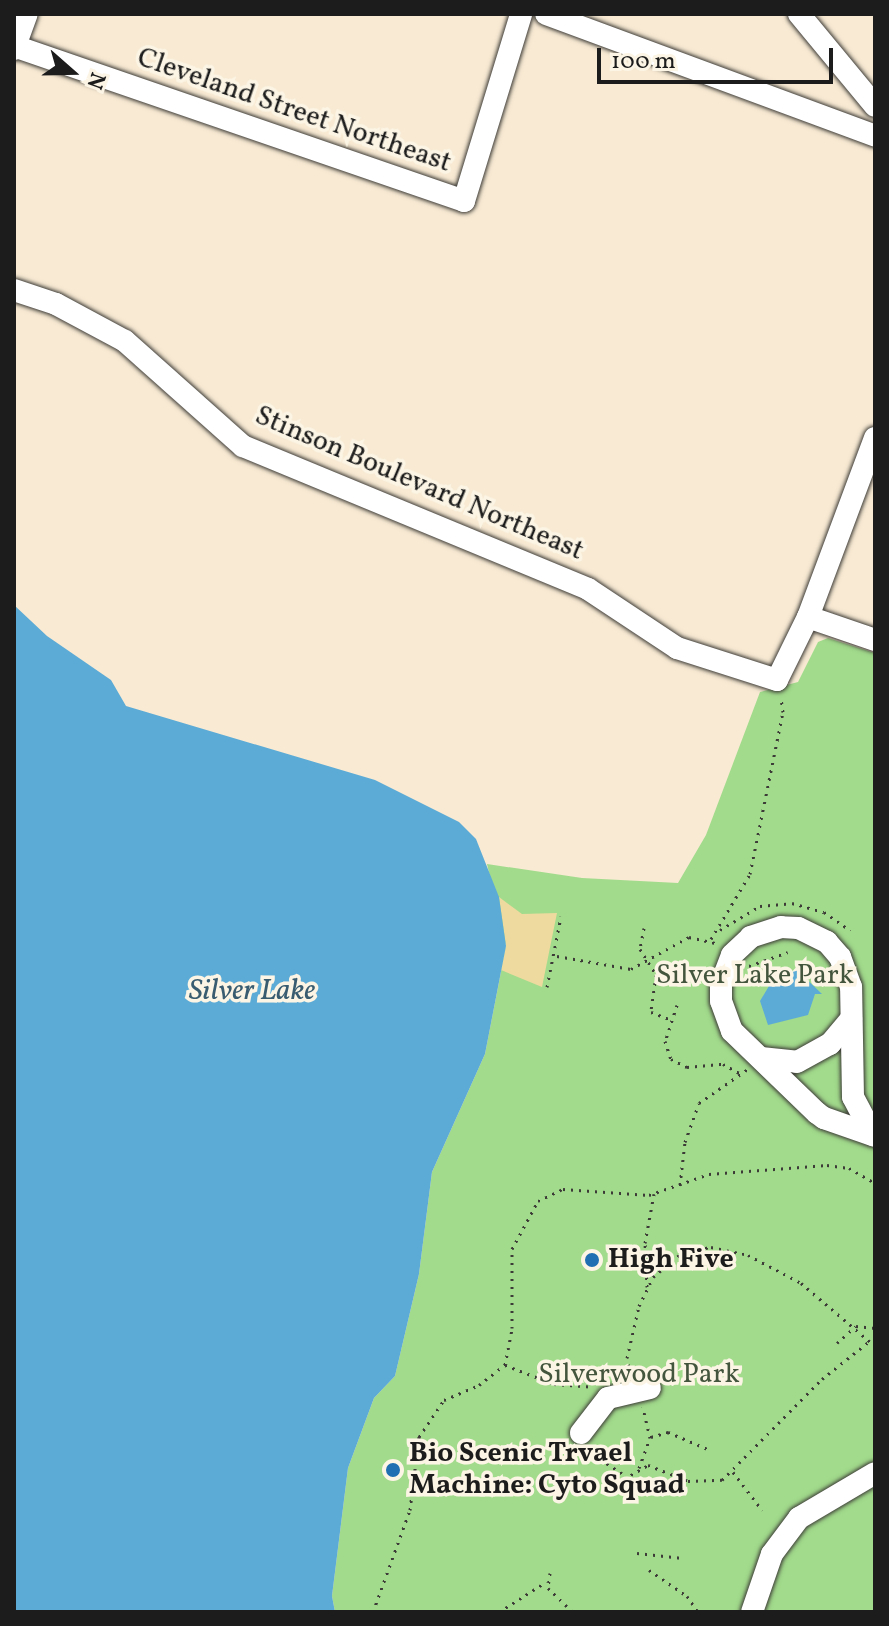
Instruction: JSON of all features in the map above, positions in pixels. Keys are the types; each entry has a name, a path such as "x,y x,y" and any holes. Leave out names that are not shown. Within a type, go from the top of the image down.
{"street":[{"path":"14,47 27,14"},
{"name":"Cleveland Street Northeast","path":"14,47 464,201 521,14"},
{"path":"546,14 875,136"},
{"path":"799,14 875,106"},
{"name":"Stinson Boulevard Northeast","path":"14,290 56,304 125,341 243,446 588,589 677,648 777,680"},
{"path":"777,680 808,617 875,438"},
{"path":"808,617 875,640"},
{"path":"781,927 815,934 834,950 847,971 853,1097 874,1135 824,1118 760,1058 724,1016 721,983 732,955 764,930 781,927"},
{"path":"760,1058 797,1062 830,1044 851,1019"},
{"path":"581,1433 608,1398 634,1383"},
{"path":"752,1612 772,1554 799,1518 875,1473"}],"path":[{"path":"711,939 750,874 783,712 777,680"},
{"path":"547,987 557,956 561,916"},
{"path":"644,928 640,949 656,975 651,1012 672,1020"},
{"path":"557,956 631,969 649,963 677,941 711,939 752,968 765,957 788,952"},
{"path":"677,1005 665,1041 671,1059 687,1067 723,1064 741,1075"},
{"path":"680,1185 685,1142 699,1103 741,1075 760,1058"},
{"path":"373,1612 408,1518 419,1437 444,1400 479,1385 505,1365 512,1328 512,1249 538,1201 563,1189 654,1194 709,1174 827,1165 849,1168 875,1183"},
{"path":"639,1468 650,1438 648,1415 627,1358 647,1287 645,1243 654,1194"},
{"path":"647,1287 682,1253 731,1248 801,1283 856,1326 875,1346"},
{"path":"837,1343 856,1326 875,1328"},
{"path":"600,1459 625,1477 639,1468 657,1467 688,1481 713,1483 733,1472 822,1379 871,1340"},
{"path":"505,1365 554,1384 596,1388"},
{"path":"650,1438 668,1432 710,1450"},
{"path":"733,1472 762,1510"},
{"path":"637,1553 683,1558"},
{"path":"649,1570 687,1596 698,1612"},
{"path":"499,1612 546,1582 550,1573"},
{"path":"546,1582 573,1612"}],"green space":[{"name":"Silverwood Park","path":"828,638 875,653 875,1612 335,1612 332,1596 348,1468 374,1398 395,1376 419,1274 432,1172 485,1054 506,946 487,864 582,878 678,883 706,835 760,692 798,682 818,642"}],"sand":[{"path":"499,897 522,914 557,913 542,987 501,970 506,946"}],"water":[{"name":"Silver Lake","path":"14,605 47,636 111,680 126,706 375,780 459,822 476,839 499,897 506,946 485,1054 432,1172 419,1274 395,1376 374,1398 348,1468 332,1596 335,1612 14,1612"},
{"path":"796,969 822,994 815,994 808,1015 768,1025 760,1001 769,986 767,978 775,982"}],"place":[{"name":"High Five","path":"592,1260"},
{"name":"Bio Scenic Trvael Machine: Cyto Squad","path":"393,1470"}],"park label":[{"name":"Silver Lake Park","path":"755,976"}]}
